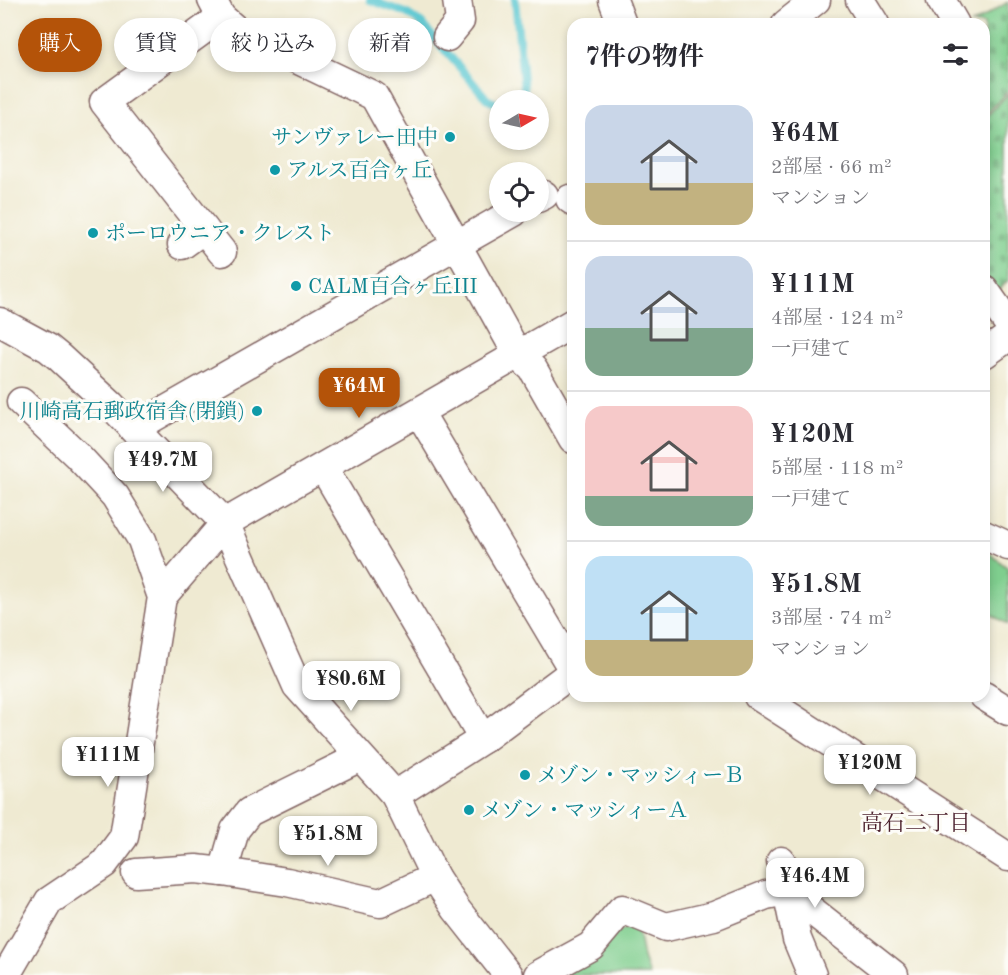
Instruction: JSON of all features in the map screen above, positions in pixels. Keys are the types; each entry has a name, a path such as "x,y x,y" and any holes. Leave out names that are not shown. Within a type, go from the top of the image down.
{"street":[{"path":"447,37 460,21 457,0"},
{"path":"613,0 620,18"},
{"path":"860,0 871,18"},
{"path":"941,0 952,18"},
{"path":"793,18 812,1"},
{"path":"222,252 193,237 104,102 217,9 236,30 375,96 518,355 533,369 567,428"},
{"path":"133,429 496,222"},
{"path":"990,297 1008,322"},
{"path":"0,322 48,348 59,357 111,405 225,523 297,686 395,795 435,877 456,909 508,975"},
{"path":"162,597 225,523 567,326"},
{"path":"990,350 1008,337"},
{"path":"9,967 49,901 104,864 124,837 162,597 142,540 115,496 77,455 21,402"},
{"path":"419,412 567,661"},
{"path":"323,467 483,739"},
{"path":"990,538 1008,546"},
{"path":"395,795 483,739 567,676"},
{"path":"990,700 1008,711"},
{"path":"767,702 1008,857"},
{"path":"224,872 235,830 249,812 360,757"},
{"path":"781,861 788,876 787,891 797,939 812,975"},
{"path":"136,873 196,869 224,872 287,882 380,903 435,877"},
{"path":"538,975 591,946 622,909 666,927 714,916 766,895 787,891 894,975"}],"green space":[{"path":"1008,2 1008,91 990,110 990,18 982,18"},
{"path":"1008,94 1008,280 993,298 990,293 990,113"},
{"path":"990,554 1008,568 1008,625 990,614"},
{"path":"634,924 637,925 643,958 649,975 560,975 619,931"}],"waterway":[{"path":"370,0 406,13 421,23 489,100"},
{"path":"515,0 524,90"}],"place":[{"name":"サンヴァレー田中","path":"450,137"},
{"name":"アルス百合ヶ丘","path":"275,170"},
{"name":"ポーロウニア・クレスト","path":"93,233"},
{"name":"CALM百合ヶ丘III","path":"296,286"},
{"name":"川崎高石郵政宿舎(閉鎖)","path":"257,411"},
{"name":"メゾン・マッシィーＢ","path":"525,775"},
{"name":"メゾン・マッシィーＡ","path":"469,810"}],"district":[{"name":"高石二丁目","path":"916,822"}]}
